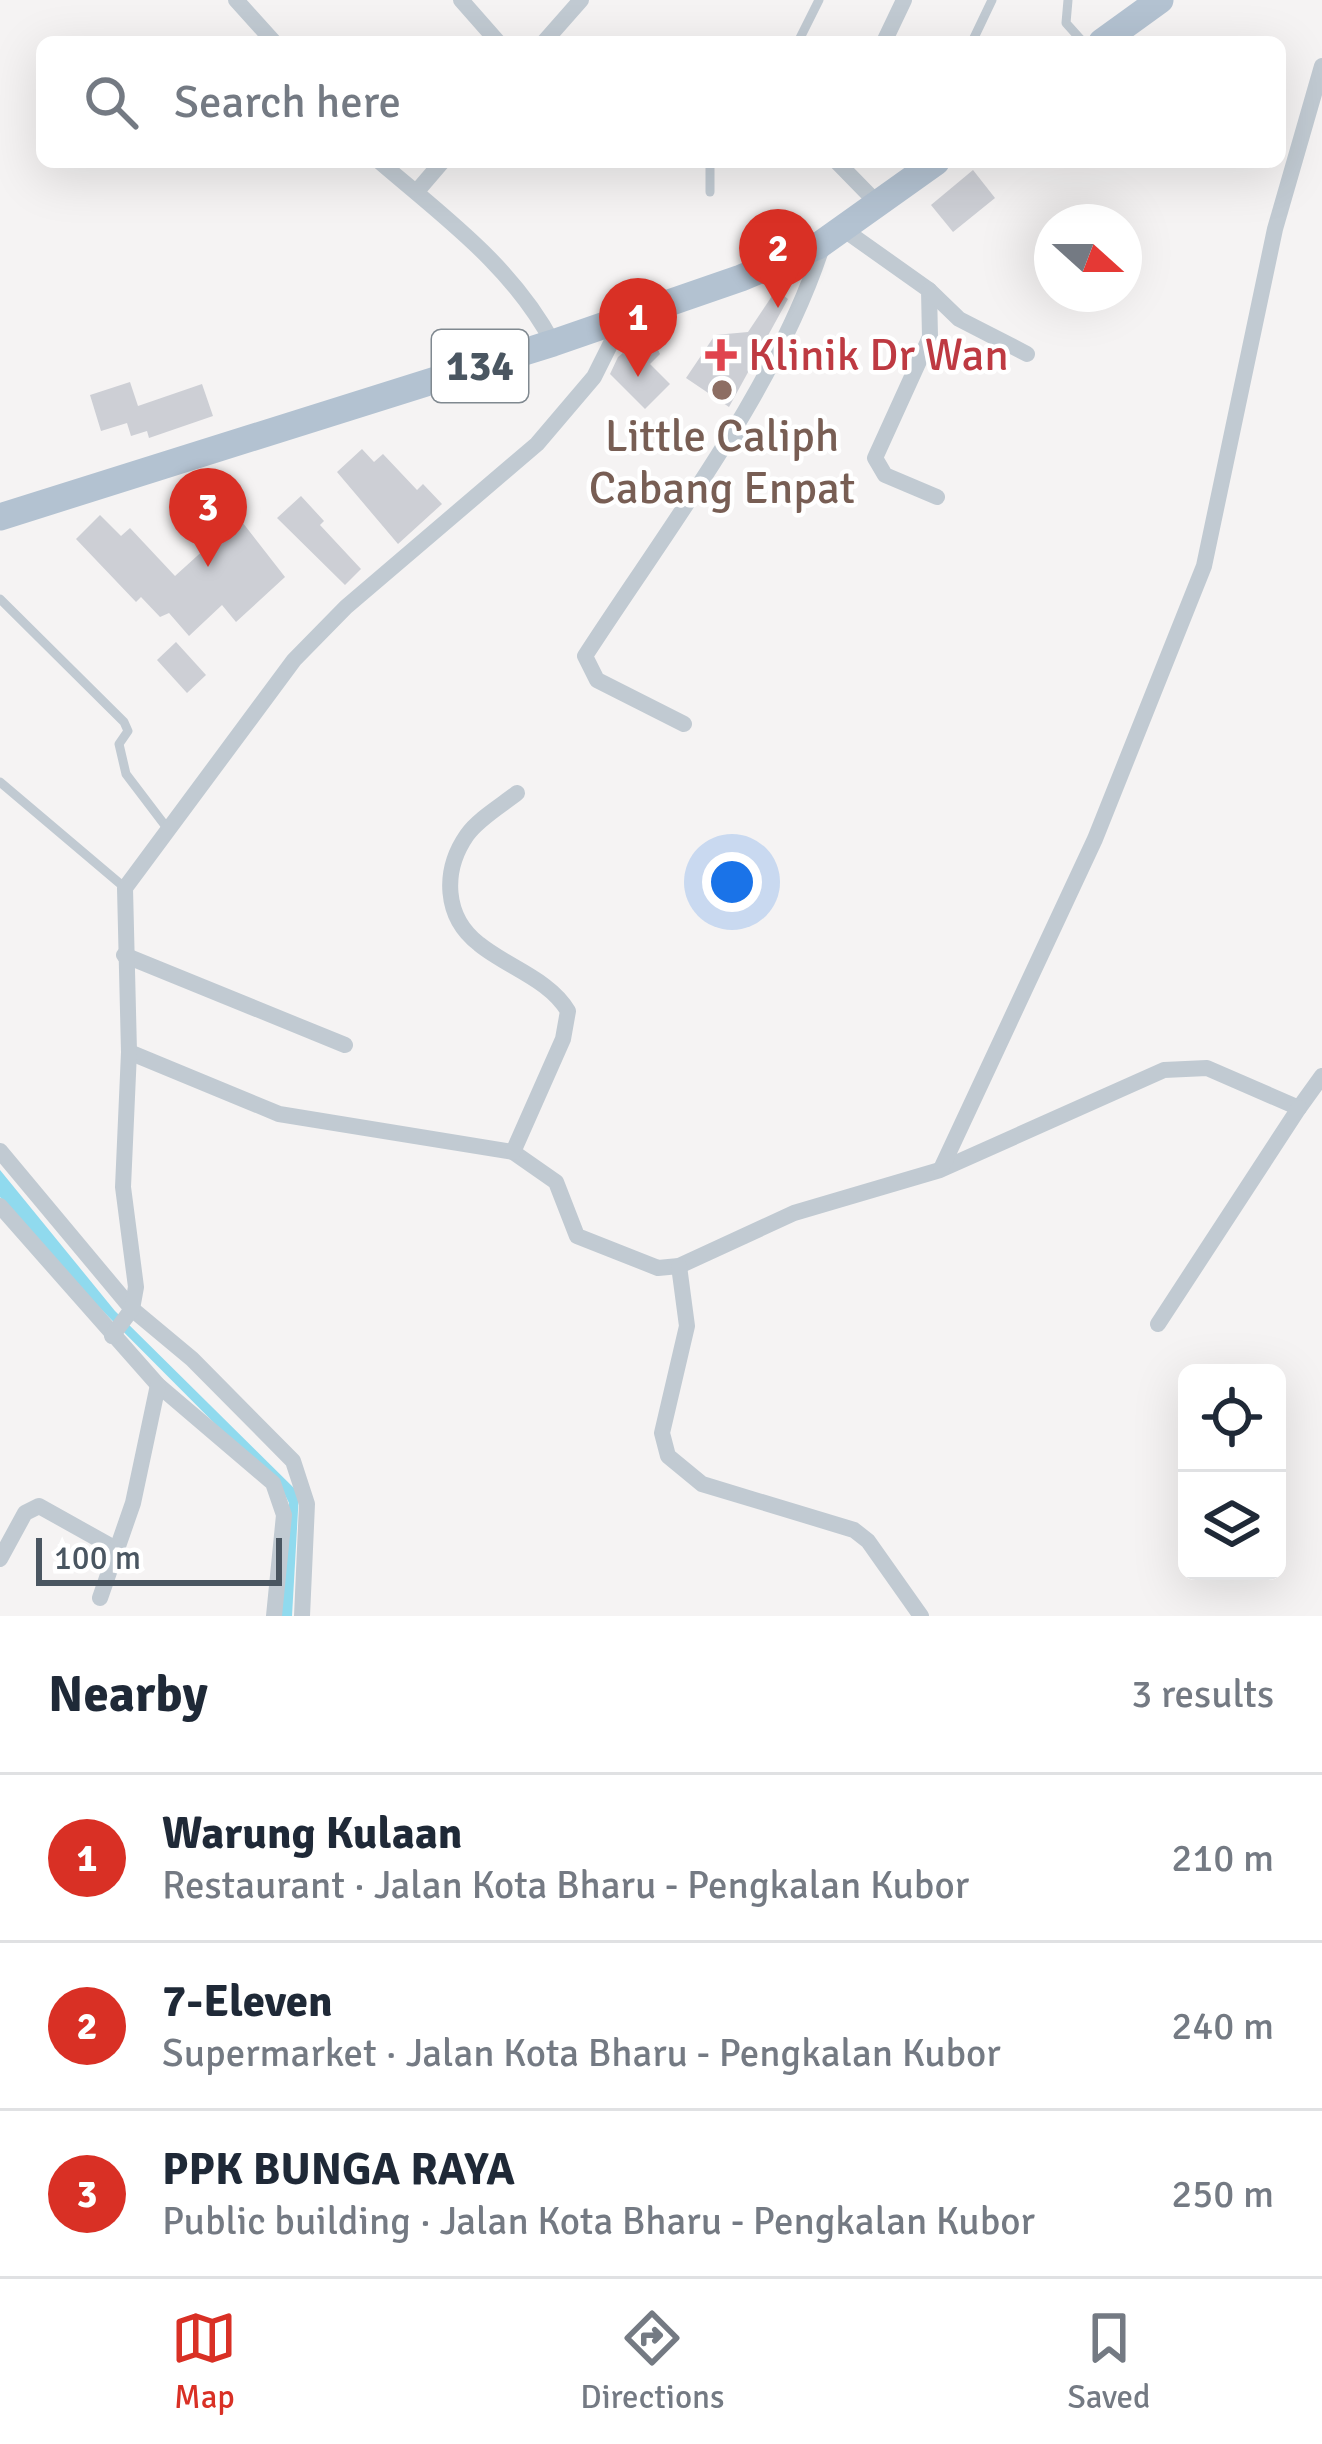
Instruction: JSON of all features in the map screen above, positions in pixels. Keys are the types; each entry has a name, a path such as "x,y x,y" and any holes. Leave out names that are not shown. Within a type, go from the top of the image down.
{"main road":[{"path":"1110,36 1160,0"},
{"name":"134","path":"0,517 554,343 741,278 833,236 928,168"}],"street":[{"path":"236,0 269,36"},
{"path":"461,0 493,36"},
{"path":"549,36 581,0"},
{"path":"888,36 904,0"},
{"path":"940,1170 1095,839 1204,566 1275,229 1322,66"},
{"path":"388,168 418,190 525,296 554,343"},
{"path":"418,190 437,168"},
{"path":"843,168 878,204"},
{"path":"684,724 597,680 585,656 732,428 833,236 929,290 958,320 1027,354"},
{"path":"929,290 929,337 875,458 885,475 937,497"},
{"path":"122,1323 136,1287 124,1187 129,1052 125,888 135,882 167,828 294,660 346,607 525,457 575,404 605,360 625,316"},
{"path":"513,1152 563,1039 568,1011 556,995 476,942 454,916 448,880 467,835 517,793"},
{"path":"124,955 345,1046"},
{"path":"129,1052 278,1114 513,1152 556,1182 577,1236 658,1268 679,1265 794,1214 940,1170 1121,1085 1176,1068 1207,1067 1299,1108"},
{"path":"1158,1324 1322,1076"},
{"path":"0,1151 122,1323 158,1384 273,1483 284,1515 274,1616"},
{"path":"0,1206 122,1323 192,1359 293,1461 307,1504 302,1616"},
{"path":"679,1265 687,1326 662,1433 668,1456 702,1484 854,1530 877,1552 921,1616"},
{"path":"100,1598 133,1503 158,1384"},
{"path":"0,1559 25,1513 39,1506 116,1549"}],"lane":[{"path":"801,36 819,0"},
{"path":"975,36 992,0"},
{"path":"1068,0 1066,22 1078,36"},
{"path":"710,168 710,192"},
{"path":"732,428 754,450"},
{"path":"0,599 124,722 128,731 119,744 126,774 167,828"},
{"path":"0,782 125,888"}],"water":[{"path":"0,1170 115,1311 299,1493 292,1616 280,1616 289,1503 284,1493 60,1268 0,1197"}],"building":[{"path":"973,170 995,198 953,232 931,205"},
{"path":"776,290 788,299 729,407 686,378 715,335 748,332"},
{"path":"649,331 660,354 650,364 670,384 645,409 610,374 618,357"},
{"path":"130,382 138,406 202,384 213,416 149,438 147,431 131,436 127,423 101,431 90,395"},
{"path":"362,449 374,462 383,454 417,490 423,484 442,504 398,544 337,472"},
{"path":"301,496 324,521 320,525 361,569 345,585 277,518"},
{"path":"100,515 121,536 130,528 175,576 239,518 285,577 236,622 222,605 189,636 169,613 160,617 141,597 136,602 76,539"},
{"path":"176,642 206,675 187,693 157,660"}],"place":[{"name":"7-Eleven","path":"778,308"},
{"name":"Klinik Dr Wan","path":"721,355"},
{"name":"Warung Kulaan","path":"638,377"},
{"name":"Little Caliph Cabang Enpat","path":"722,390"},
{"name":"PPK BUNGA RAYA","path":"208,567"}]}
